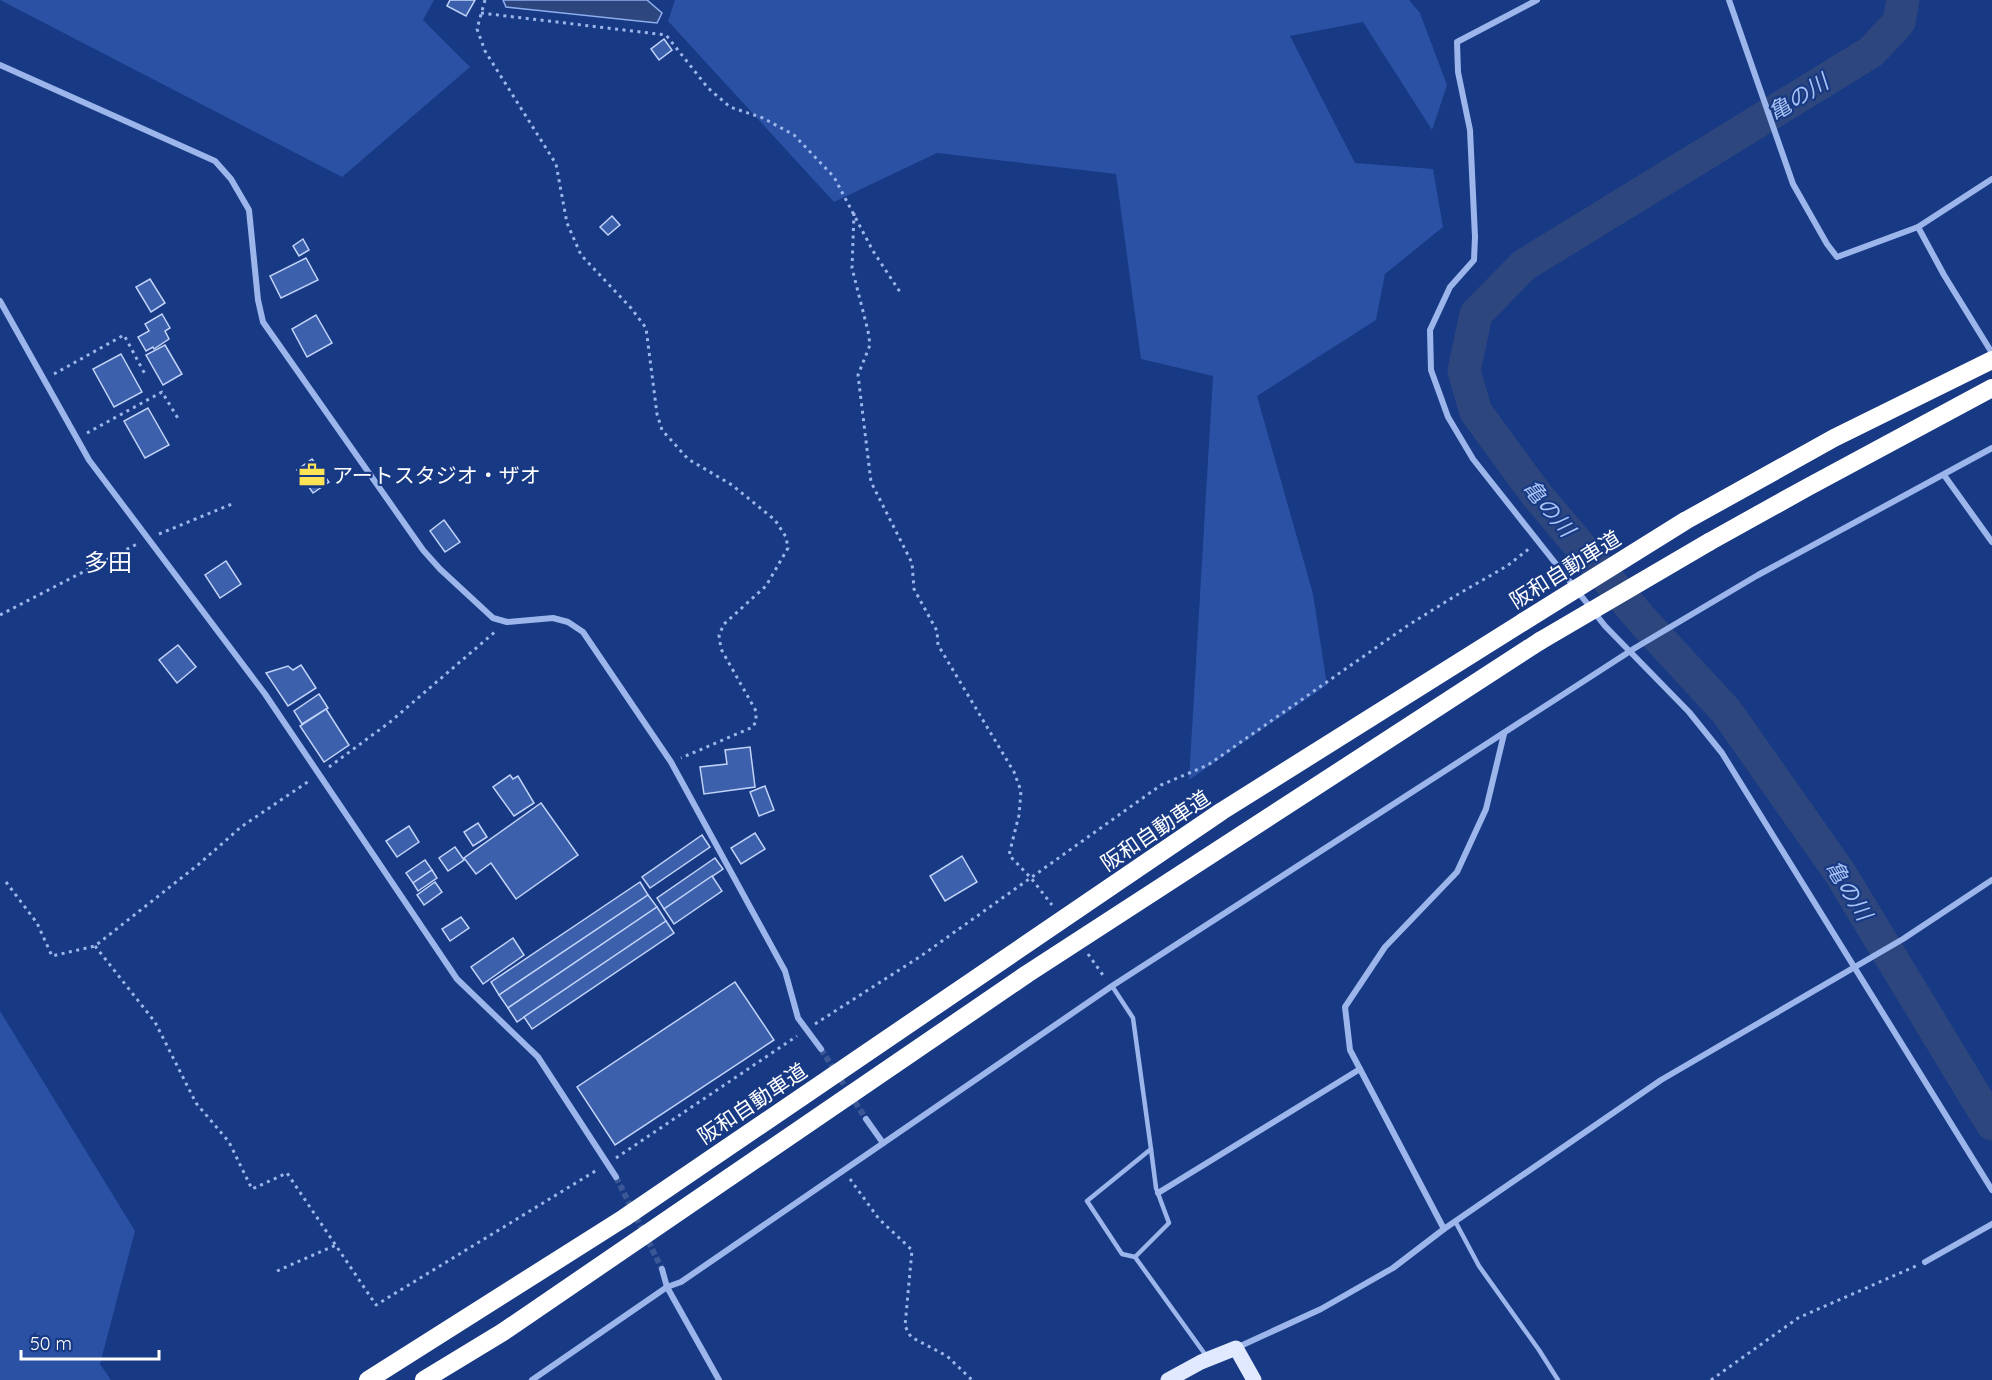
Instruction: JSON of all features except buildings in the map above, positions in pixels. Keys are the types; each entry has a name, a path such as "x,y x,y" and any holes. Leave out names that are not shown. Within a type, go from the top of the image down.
{"highway":[{"name":"阪和自動車道","path":"368,1380 624,1218 1222,812 1523,622 1685,521 1834,438 1992,360"},
{"path":"424,1380 503,1332 1027,974 1540,642 1709,542 1992,388"}],"main road":[{"path":"1168,1380 1208,1359 1236,1348 1254,1380"}],"street":[{"path":"1537,0 1457,42 1458,72 1470,130 1475,237 1474,260 1450,287 1430,330 1431,370 1448,417 1473,459 1605,626 1633,650 1689,712 1722,753 1992,1190"},
{"path":"1729,0 1794,184 1827,244 1837,257 1918,227 1992,179"},
{"path":"0,65 215,161 231,179 249,210 258,300 263,322 423,550 440,569 493,618 507,622 553,618 568,622 584,632 671,762 785,971 798,1018 821,1049"},
{"path":"1918,227 1944,275 1992,353"},
{"path":"0,302 89,460 265,694 457,979 538,1057 616,1177"},
{"path":"532,1380 667,1287 681,1282 845,1172 883,1143 1112,986 1633,650 1758,575 1992,448"},
{"path":"1944,475 1992,542"},
{"path":"1444,1229 1350,1050 1345,1007 1385,947 1457,872 1486,809 1504,733"},
{"path":"1236,1348 1321,1310 1393,1268 1455,1221 1661,1080 1903,939 1992,880"},
{"path":"1158,1193 1360,1069"},
{"path":"866,1119 883,1143"},
{"path":"1925,1262 1992,1224"},
{"path":"662,1269 667,1287 719,1380"}],"lane":[{"path":"1112,986 1133,1018 1150,1149 1158,1193 1169,1223 1135,1257"},
{"path":"1150,1149 1088,1201 1122,1254 1135,1257 1208,1359"},
{"path":"1455,1221 1479,1266 1558,1380"}],"path":[{"path":"484,0 477,29 485,51 556,164 567,223 581,255 631,308 646,328 657,414 662,430 688,459 732,485 775,520 786,537 788,548 766,586 724,624 719,635 721,649 756,711 753,728 671,762"},
{"path":"482,13 666,35 708,88 730,107 764,118 794,135 834,177 873,251 900,292"},
{"path":"854,213 852,268 870,345 858,375 871,482 912,563 914,589 937,631 938,645 1014,772 1021,791 1019,815 1010,855 1058,914"},
{"path":"44,380 124,335 146,376"},
{"path":"77,439 162,392 179,420"},
{"path":"0,615 147,538 232,504"},
{"path":"94,946 155,1022 196,1103 229,1142 252,1189 287,1173 376,1305 607,1163 921,956 1161,785 1208,765 1407,626 1508,566 1539,542"},
{"path":"6,882 37,923 52,956 94,946 199,864 241,827 390,722 507,622"},
{"path":"1085,950 1112,986"},
{"path":"845,1172 879,1220 912,1250 905,1326 911,1337 947,1356 972,1380"},
{"path":"277,1271 336,1245"},
{"path":"1711,1380 1798,1318 1925,1262"}],"shaded area":[{"path":"0,0 434,0 423,20 470,67 342,177"},
{"path":"503,0 647,0 662,13 657,23 506,7"},
{"path":"675,0 1409,0 1420,13 1447,85 1432,130 1363,22 1290,36 1355,163 1433,169 1443,227 1385,274 1376,320 1257,396 1313,594 1327,685 1189,780 1213,376 1141,359 1116,174 937,153 834,202 668,21"},
{"path":"0,1011 135,1231 100,1364 111,1380 0,1380"}],"waterway":[{"name":"亀の川","path":"1903,0 1899,22 1871,52 1524,265 1476,314 1464,371 1476,412 1536,494 1642,620 1726,711 1840,873 1992,1124"}],"tunnel":[{"path":"821,1049 866,1119"},
{"path":"616,1177 662,1269"}],"place":[{"name":"アートスタジオ・ザオ","path":"312,475"}],"district":[{"name":"多田","path":"108,562"}]}
